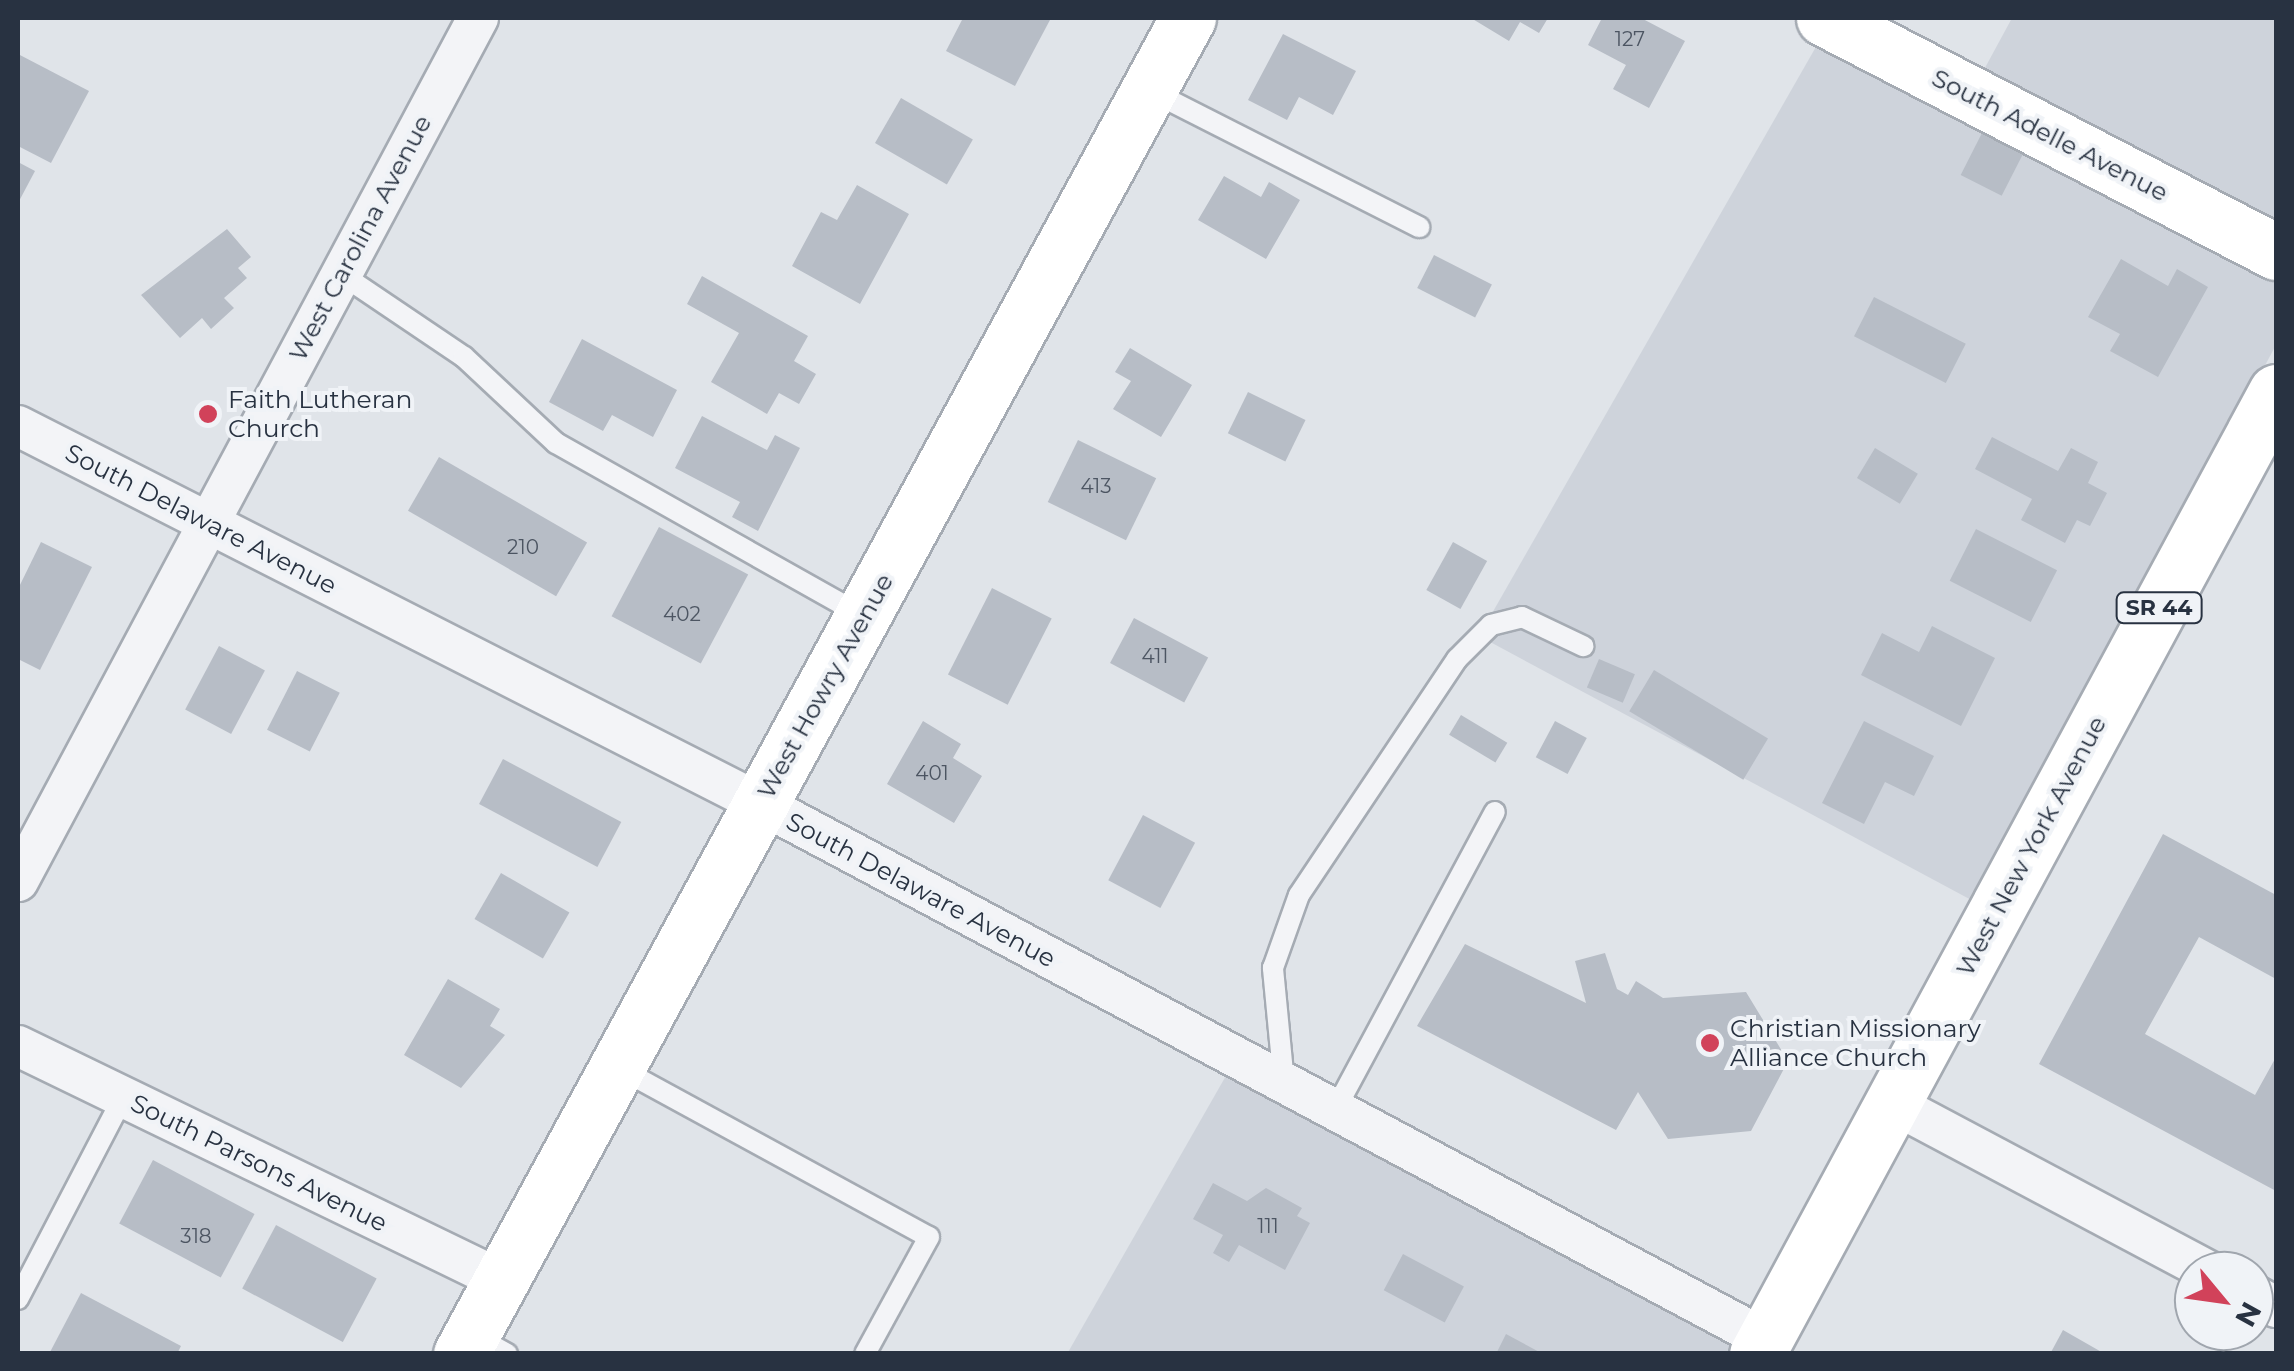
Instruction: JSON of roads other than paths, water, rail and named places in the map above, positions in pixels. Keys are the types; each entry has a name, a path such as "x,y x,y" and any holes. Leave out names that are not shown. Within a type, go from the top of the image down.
{"street":[{"name":"West Carolina Avenue","path":"18,881 478,18"},
{"name":"West Howry Avenue","path":"480,1347 501,1280 1188,18"},
{"name":"South Adelle Avenue","path":"1824,18 2276,252"},
{"name":"West New York Avenue","path":"1761,1346 2276,392"},
{"name":"South Delaware Avenue","path":"18,426 760,804 1335,1110 1761,1346"},
{"name":"South Parsons Avenue","path":"18,1046 501,1280"},
{"path":"1892,1103 2174,1253"}],"lane":[{"path":"1149,90 1419,227"},
{"path":"341,274 464,357 556,443 863,615"},
{"path":"1284,1083 1274,968 1299,895 1458,658 1491,625 1522,617 1583,646"},
{"path":"1335,1110 1494,812"},
{"path":"617,1067 928,1237 865,1354"},
{"path":"18,1298 123,1097"}],"place":[{"name":"Faith Lutheran Church","path":"208,414"},
{"name":"Christian Missionary Alliance Church","path":"1710,1043"}]}
